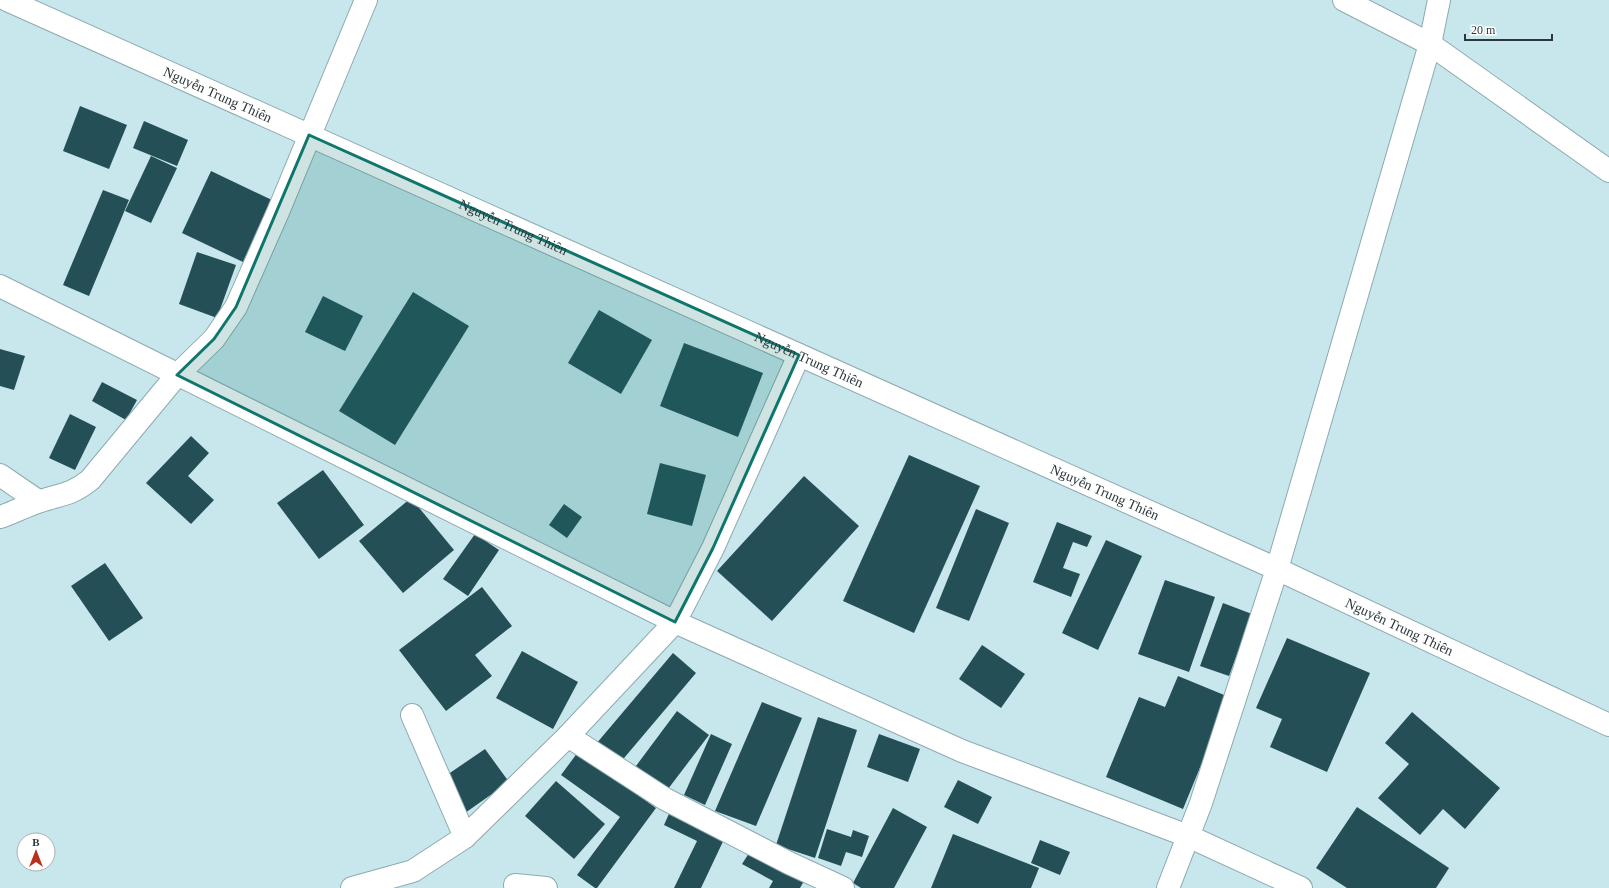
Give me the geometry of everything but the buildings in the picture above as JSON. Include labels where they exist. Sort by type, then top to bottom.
[{"type":"street","name":"Nguyễn Trung Thiên","points":[[7,0],[1277,569],[1609,725]]},
{"type":"street","points":[[0,517],[38,501],[70,493],[79,489],[90,480],[177,375],[214,338],[236,307],[278,212],[308,135],[366,0]]},
{"type":"street","points":[[1344,0],[1430,44],[1609,172]]},
{"type":"street","points":[[1168,888],[1201,803],[1277,569],[1430,44],[1439,0]]},
{"type":"street","points":[[0,286],[675,622],[962,751],[1188,836],[1301,888]]},
{"type":"street","points":[[352,888],[413,871],[465,837],[568,736],[675,622],[713,548],[799,355]]},
{"type":"street","points":[[0,475],[38,501]]},
{"type":"street","points":[[412,715],[465,837]]},
{"type":"street","points":[[568,736],[665,799],[789,863],[843,888]]},
{"type":"street","points":[[515,885],[546,888]]},
{"type":"highlighted area","points":[[309,135],[799,355],[713,548],[675,622],[177,375],[214,339],[236,307]]}]
